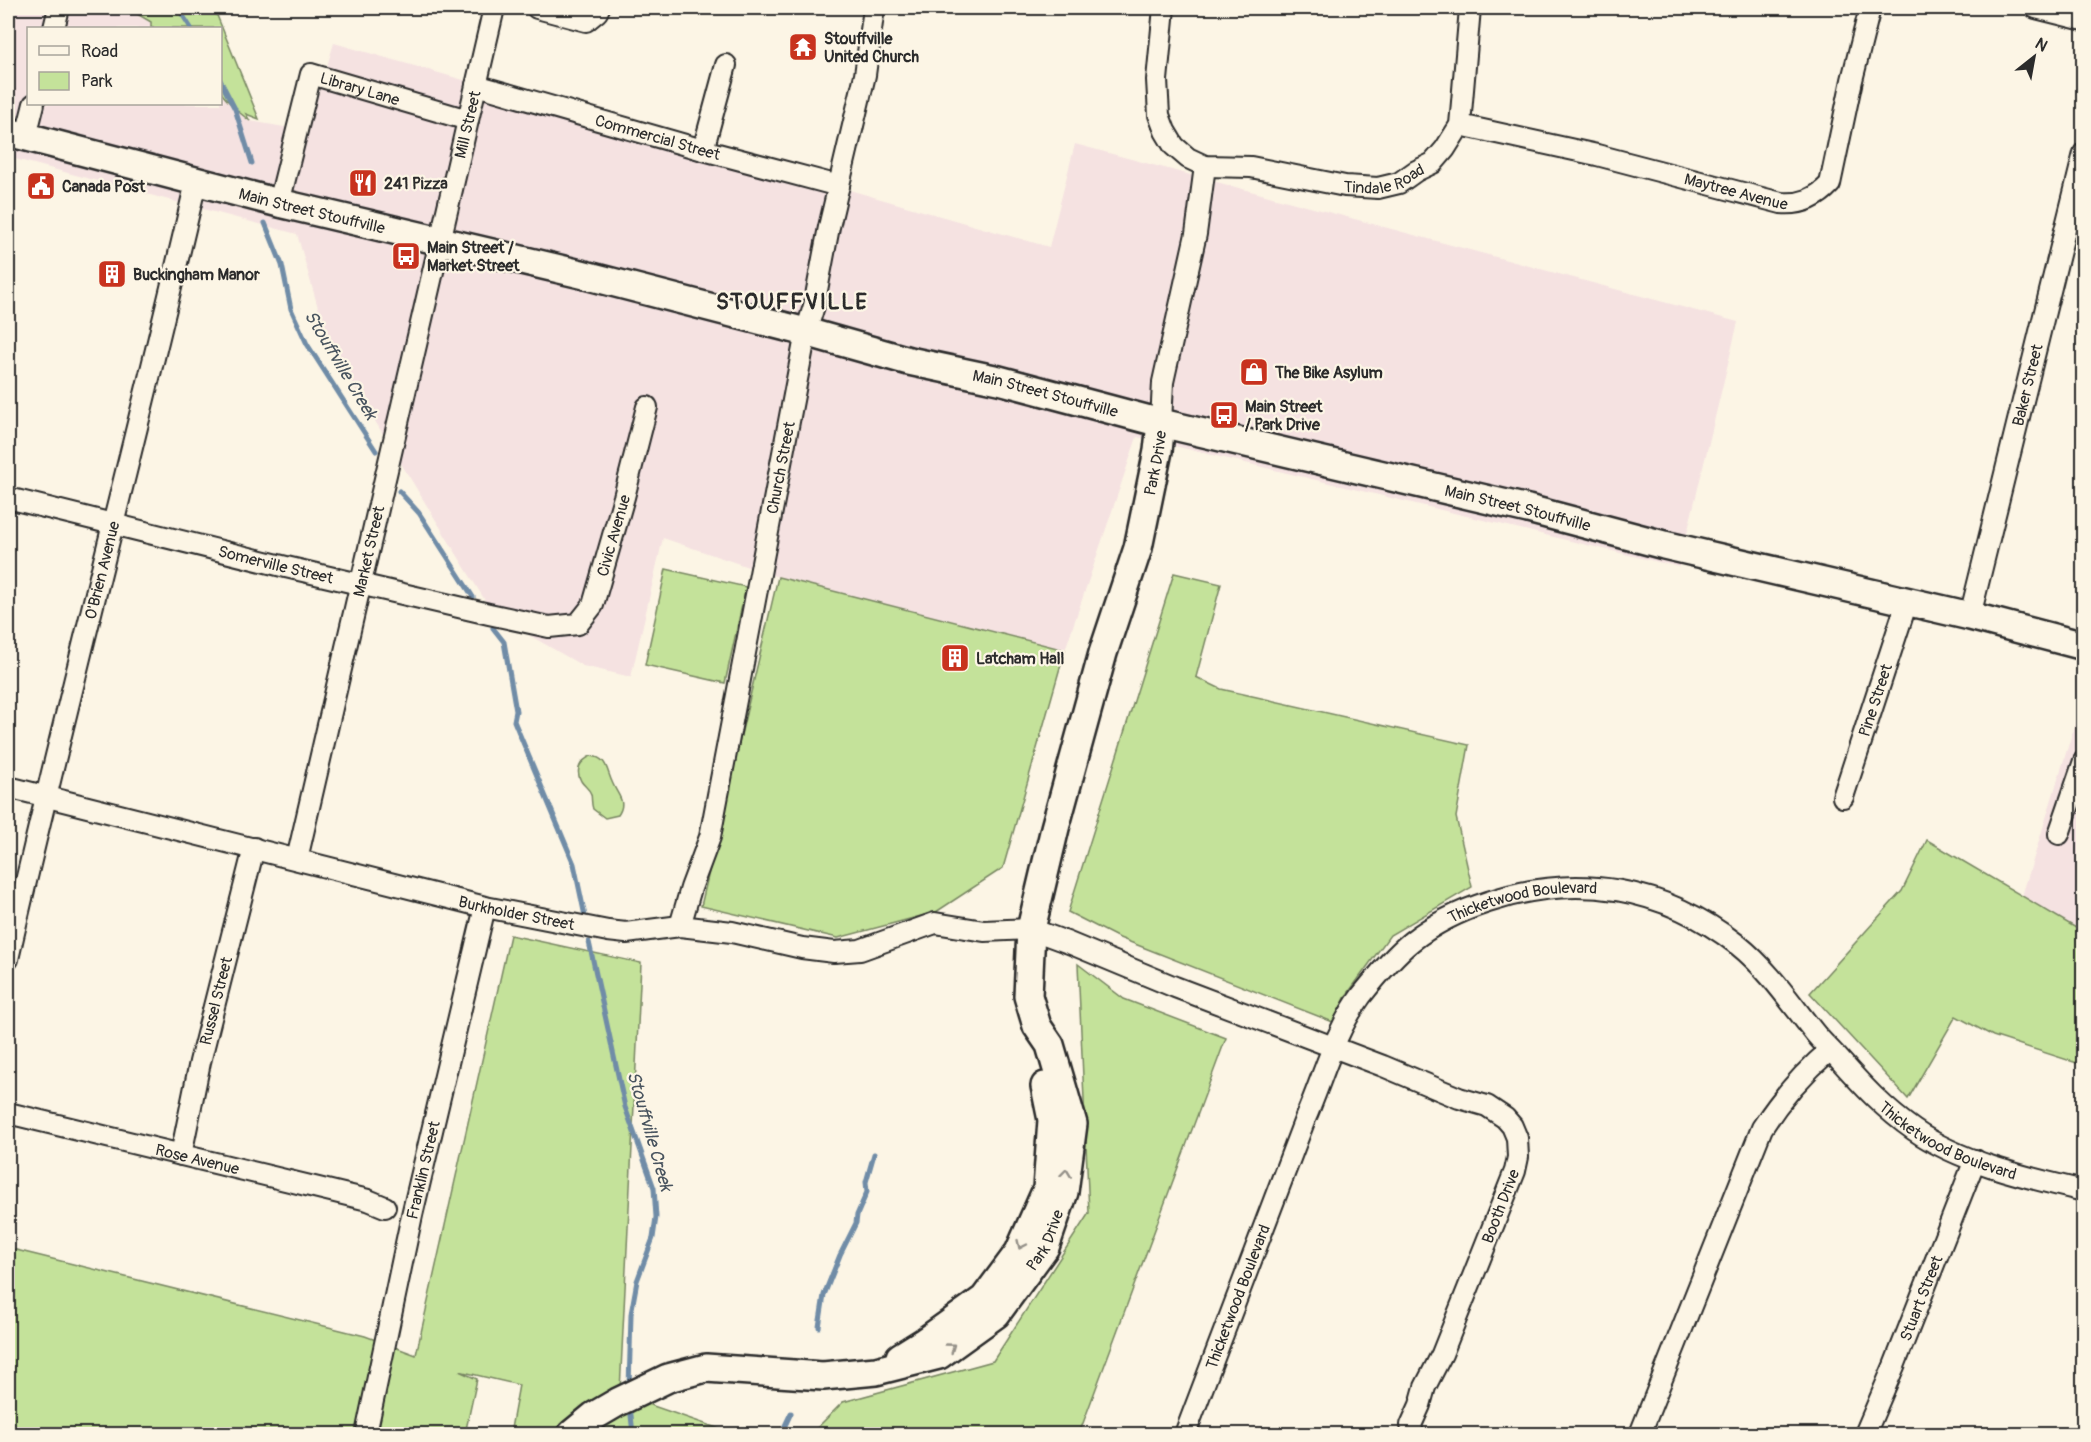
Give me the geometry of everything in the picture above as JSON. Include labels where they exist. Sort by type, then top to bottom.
[{"type":"main road","name":"Main Street Stouffville","points":[[17,134],[279,203],[581,274],[909,361],[999,380],[1161,423],[1528,509],[1664,545],[1970,616],[2084,646]]},
{"type":"main road","name":"Park Drive","points":[[572,1434],[594,1416],[618,1402],[668,1378],[706,1368],[823,1376],[876,1371],[939,1355],[996,1314],[1045,1247],[1064,1192],[1072,1124],[1050,1046],[1037,1026],[1028,996],[1031,929],[1055,828],[1103,653],[1138,548],[1158,451],[1161,423]]},
{"type":"street","points":[[54,27],[59,8]]},
{"type":"street","name":"Mill Street","points":[[439,241],[494,8]]},
{"type":"street","points":[[537,8],[586,21],[599,8]]},
{"type":"street","name":"Church Street","points":[[680,926],[711,837],[806,332],[814,306],[829,226],[865,75],[874,8]]},
{"type":"street","points":[[1164,8],[1157,80],[1159,115],[1174,146],[1188,158],[1205,166]]},
{"type":"street","name":"Tindale Road","points":[[1205,166],[1251,167],[1345,186],[1378,188],[1399,183],[1416,171],[1433,164],[1445,150],[1460,125],[1470,8]]},
{"type":"street","name":"Maytree Avenue","points":[[1460,125],[1597,155],[1781,203],[1792,204],[1807,201],[1820,194],[1830,184],[1870,8]]},
{"type":"street","points":[[2036,8],[2084,20]]},
{"type":"street","points":[[703,150],[726,65]]},
{"type":"street","name":"Library Lane","points":[[279,203],[311,74],[468,120]]},
{"type":"street","name":"Commercial Street","points":[[476,85],[839,186]]},
{"type":"street","points":[[17,134],[33,105]]},
{"type":"street","name":"Baker Street","points":[[1970,616],[2084,153]]},
{"type":"street","name":"Park Drive","points":[[1161,423],[1163,382],[1196,234],[1205,166]]},
{"type":"street","name":"O'Brien Avenue","points":[[8,959],[45,796],[114,524],[196,182]]},
{"type":"street","name":"Market Street","points":[[297,859],[439,241]]},
{"type":"street","name":"Civic Avenue","points":[[544,626],[578,624],[593,605],[647,407]]},
{"type":"street","name":"Somerville Street","points":[[8,498],[544,626]]},
{"type":"street","name":"Pine Street","points":[[1843,797],[1907,602]]},
{"type":"street","points":[[2059,834],[2084,761]]},
{"type":"street","name":"Burkholder Street","points":[[8,787],[485,907],[617,932],[680,926],[732,932],[802,948],[834,952],[860,950],[936,923],[984,931],[1031,929]]},
{"type":"street","name":"Russel Street","points":[[182,1155],[200,1062],[254,848]]},
{"type":"street","name":"Thicketwood Boulevard","points":[[1185,1434],[1333,1046],[1360,998],[1412,941],[1458,911],[1520,892],[1574,885],[1635,892],[1682,910],[1717,929],[1738,945],[1765,971],[1815,1034],[1886,1109],[1917,1133],[2002,1171],[2084,1191]]},
{"type":"street","name":"Franklin Street","points":[[366,1434],[415,1203],[485,907]]},
{"type":"street","points":[[1031,929],[1174,987],[1333,1046]]},
{"type":"street","name":"Booth Drive","points":[[1333,1046],[1459,1098],[1487,1106],[1505,1118],[1512,1126],[1517,1138],[1518,1157],[1515,1171],[1442,1354],[1425,1387],[1420,1406],[1411,1425],[1413,1434]]},
{"type":"street","points":[[1640,1434],[1762,1128],[1780,1099],[1809,1068],[1830,1050]]},
{"type":"street","name":"Rose Avenue","points":[[8,1113],[368,1200],[385,1207]]},
{"type":"street","name":"Stuart Street","points":[[1865,1434],[1975,1160]]},
{"type":"shaded area","points":[[8,8],[127,8],[151,23],[151,27],[27,27],[27,105],[222,105],[222,94],[250,121],[307,131],[334,43],[1049,247],[1075,144],[1738,322],[1679,567],[1137,437],[1065,650],[778,577],[663,538],[631,677],[583,666],[494,615],[329,346],[297,234],[8,157]]},
{"type":"shaded area","points":[[2083,698],[2083,932],[2022,896]]},
{"type":"green space","points":[[127,8],[214,8],[222,27],[151,27],[151,22]]},
{"type":"green space","points":[[222,28],[259,119],[246,114],[250,121],[222,94]]},
{"type":"green space","points":[[666,569],[746,587],[725,683],[645,665]]},
{"type":"green space","points":[[1174,573],[1221,584],[1196,677],[1221,689],[1469,745],[1456,817],[1472,887],[1390,935],[1346,996],[1333,1022],[1117,937],[1068,912]]},
{"type":"green space","points":[[778,577],[1065,650],[1003,868],[936,912],[838,938],[701,906]]},
{"type":"green space","points":[[591,756],[601,759],[606,766],[622,803],[618,815],[605,818],[593,809],[591,794],[578,773],[581,763]]},
{"type":"green space","points":[[1927,840],[2083,932],[2083,1065],[1993,1036],[1956,1016],[1908,1099],[1810,993],[1902,891]]},
{"type":"green space","points":[[510,935],[641,963],[619,1411],[639,1401],[734,1434],[510,1434],[519,1385],[459,1371],[477,1379],[465,1434],[8,1434],[8,1248],[365,1336],[416,1355]]},
{"type":"green space","points":[[1078,964],[1124,999],[1226,1038],[1079,1434],[811,1434],[843,1402],[993,1361],[1089,1213]]},
{"type":"waterway","name":"Stouffville Creek","points":[[178,8],[190,27]]},
{"type":"waterway","name":"Stouffville Creek","points":[[222,84],[235,109],[252,163]]},
{"type":"waterway","name":"Stouffville Creek","points":[[265,223],[282,265],[291,309],[307,344],[376,451]]},
{"type":"waterway","name":"Stouffville Creek","points":[[399,491],[419,513],[473,597]]},
{"type":"waterway","name":"Stouffville Creek","points":[[493,628],[504,642],[516,711],[514,721],[574,864],[585,916]]},
{"type":"waterway","name":"Stouffville Creek","points":[[589,942],[625,1107],[654,1188],[656,1217],[653,1238],[637,1281],[631,1314],[629,1388]]},
{"type":"waterway","points":[[819,1327],[824,1295],[867,1192],[866,1182],[874,1154]]},
{"type":"waterway","name":"Stouffville Creek","points":[[630,1406],[633,1434]]},
{"type":"waterway","points":[[781,1434],[791,1413]]},
{"type":"place","name":"Stouffville United Church","points":[[803,47]]},
{"type":"place","name":"241 Pizza","points":[[363,183]]},
{"type":"place","name":"Canada Post","points":[[41,186]]},
{"type":"place","name":"Main Street / Market Street","points":[[406,256]]},
{"type":"place","name":"Buckingham Manor","points":[[112,274]]},
{"type":"place","name":"The Bike Asylum","points":[[1254,372]]},
{"type":"place","name":"Main Street / Park Drive","points":[[1224,415]]},
{"type":"place","name":"Latcham Hall","points":[[955,658]]},
{"type":"district","name":"STOUFFVILLE","points":[[792,301]]}]
